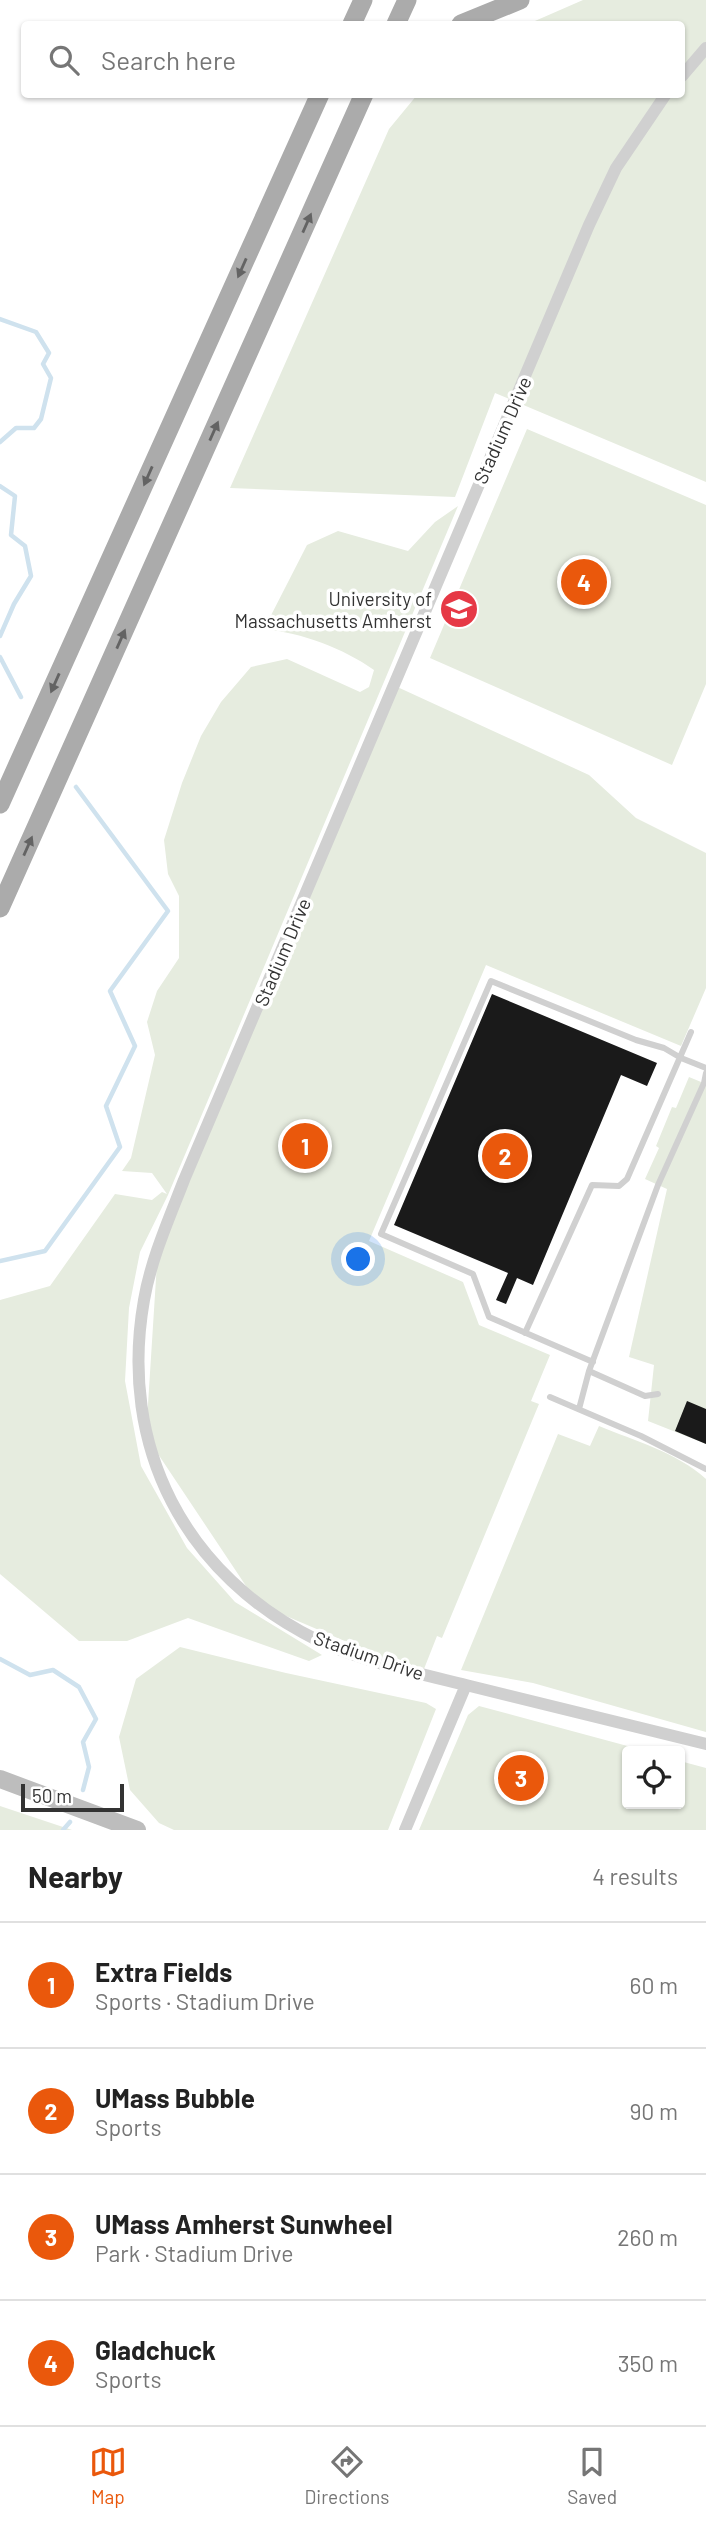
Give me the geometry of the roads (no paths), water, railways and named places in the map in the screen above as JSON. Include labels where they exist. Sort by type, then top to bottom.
[{"type":"main road","points":[[353,21],[363,0]]},
{"type":"main road","points":[[397,21],[407,0]]},
{"type":"main road","points":[[468,21],[520,0]]},
{"type":"main road","points":[[0,804],[318,98]]},
{"type":"main road","points":[[0,908],[362,98]]},
{"type":"main road","points":[[349,126],[371,98]]},
{"type":"main road","points":[[0,1779],[137,1830]]},
{"type":"street","points":[[685,72],[706,48]]},
{"type":"street","name":"Stadium Drive","points":[[663,98],[616,168],[585,234],[184,1180],[153,1262],[144,1302],[139,1371],[146,1436],[170,1499],[215,1562],[258,1604],[318,1640],[353,1654],[466,1685],[706,1744]]},
{"type":"street","points":[[405,1830],[466,1685]]},
{"type":"lane","points":[[579,1409],[589,1371],[593,1362],[658,1185],[704,1083],[706,1070],[664,1048],[636,1040],[491,981],[381,1234],[474,1274],[489,1317],[593,1362]]},
{"type":"lane","points":[[525,1333],[592,1185],[619,1186],[627,1180],[691,1032]]},
{"type":"lane","points":[[589,1371],[645,1396],[658,1394]]},
{"type":"lane","points":[[550,1397],[641,1436],[706,1469]]},
{"type":"waterway","points":[[0,319],[36,332],[49,353],[43,364],[51,378],[41,419],[34,428],[16,428],[0,442]]},
{"type":"waterway","points":[[0,486],[15,496],[11,535],[25,546],[31,576],[14,604],[0,636]]},
{"type":"waterway","points":[[0,657],[21,697]]},
{"type":"waterway","points":[[0,1261],[45,1251],[120,1147],[106,1106],[135,1046],[110,991],[168,911],[76,787]]},
{"type":"waterway","points":[[0,1659],[30,1675],[53,1670],[79,1687],[96,1719],[83,1742],[89,1767],[83,1790]]},
{"type":"waterway","points":[[63,1830],[70,1822]]},
{"type":"place","name":"Gladchuck","points":[[584,582]]},
{"type":"place","name":"University of Massachusetts Amherst","points":[[459,609]]},
{"type":"place","name":"Extra Fields","points":[[305,1146]]},
{"type":"place","name":"UMass Bubble","points":[[505,1156]]},
{"type":"place","name":"UMass Amherst Sunwheel","points":[[521,1778]]}]
